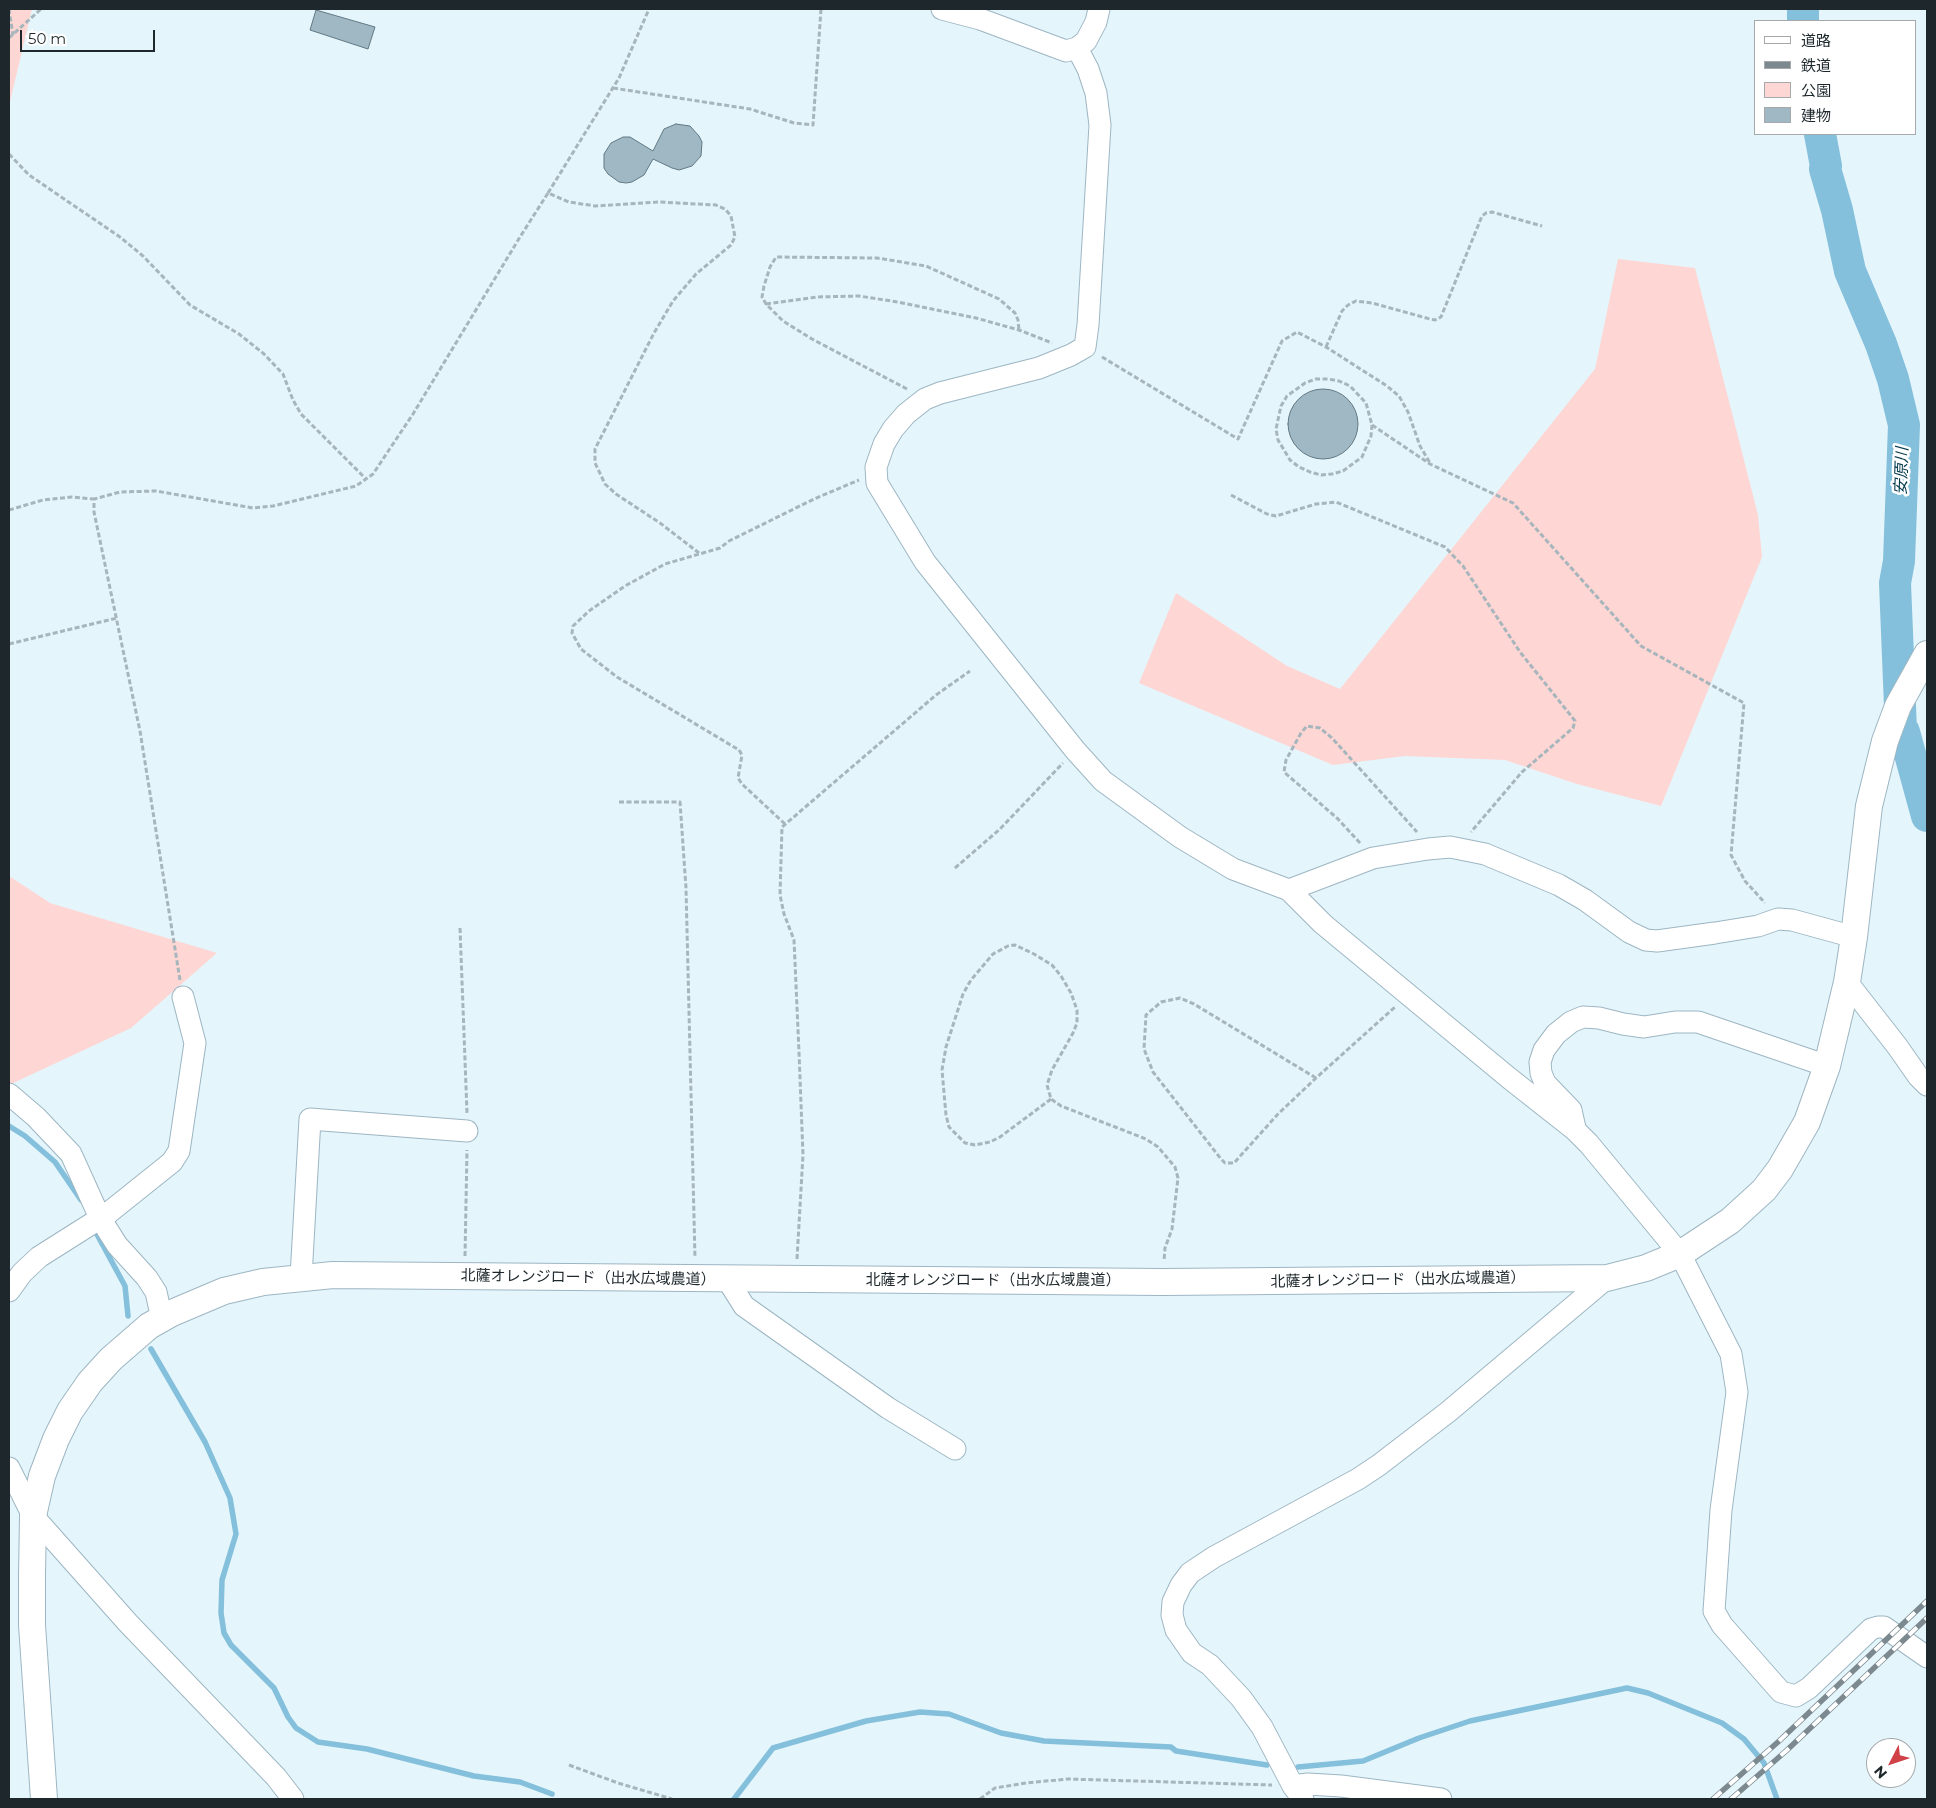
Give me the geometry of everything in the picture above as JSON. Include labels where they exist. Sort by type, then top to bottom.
[{"type":"street","points":[[942,9],[980,18],[1066,51],[1078,48],[1086,41],[1093,30],[1099,9]]},
{"type":"street","points":[[1078,48],[1088,68],[1096,92],[1100,125],[1088,325],[1078,351],[1039,368],[940,393],[925,399],[906,414],[893,429],[884,444],[876,467],[877,483],[925,562],[1075,750],[1103,781],[1180,837],[1233,869],[1289,890],[1323,924],[1509,1078],[1576,1130],[1680,1254],[1731,1354],[1737,1392],[1721,1510],[1714,1611],[1722,1625],[1781,1692],[1796,1696],[1808,1688],[1871,1629],[1878,1627],[1884,1627],[1927,1657]]},
{"type":"street","name":"北薩オレンジロード（出水広域農道）","points":[[44,1799],[32,1626],[33,1516],[42,1476],[56,1439],[70,1411],[90,1382],[111,1359],[149,1326],[200,1300],[224,1291],[263,1282],[333,1275],[1163,1282],[1607,1278],[1646,1268],[1680,1254],[1730,1220],[1764,1190],[1780,1169],[1807,1122],[1827,1066],[1847,982],[1869,806],[1885,741],[1898,706],[1924,659]]},
{"type":"street","points":[[1289,890],[1374,858],[1441,848],[1485,854],[1559,885],[1585,900],[1629,932],[1646,940],[1657,941],[1715,933],[1758,926],[1778,919],[1792,920],[1854,937]]},
{"type":"street","points":[[1847,982],[1918,1076],[1927,1085]]},
{"type":"street","points":[[9,1291],[22,1272],[39,1257],[94,1222],[172,1162],[179,1151],[195,1043],[183,997]]},
{"type":"street","points":[[1576,1130],[1572,1110],[1545,1083],[1540,1062],[1544,1050],[1556,1034],[1571,1022],[1583,1017],[1599,1018],[1644,1027],[1675,1022],[1698,1022],[1827,1066]]},
{"type":"street","points":[[9,1094],[36,1117],[71,1154],[94,1222],[147,1278],[156,1292],[162,1319]]},
{"type":"street","points":[[301,1277],[310,1119],[467,1130]]},
{"type":"street","points":[[1441,1799],[1341,1786],[1308,1784],[1294,1795],[1262,1727],[1240,1698],[1210,1665],[1192,1653],[1176,1630],[1172,1615],[1173,1602],[1181,1584],[1190,1573],[1214,1557],[1358,1479],[1379,1465],[1448,1412],[1607,1278]]},
{"type":"street","points":[[727,1279],[744,1306],[888,1408],[955,1449]]},
{"type":"street","points":[[9,1452],[10,1471],[33,1516],[128,1623],[276,1777],[293,1799]]},
{"type":"path","points":[[9,9],[14,36]]},
{"type":"path","points":[[9,38],[14,36],[41,9]]},
{"type":"path","points":[[9,510],[43,500],[71,497],[94,499],[120,492],[156,490],[253,508],[273,506],[356,486],[373,474],[413,414],[613,88],[649,9]]},
{"type":"path","points":[[613,88],[742,107],[794,123],[813,125],[821,9]]},
{"type":"path","points":[[9,154],[29,175],[120,237],[142,256],[190,305],[239,334],[264,354],[283,374],[293,400],[301,414],[366,479]]},
{"type":"path","points":[[548,193],[569,202],[595,206],[658,202],[716,204],[725,209],[731,216],[735,237],[731,245],[696,274],[674,301],[654,333],[595,449],[595,463],[605,484],[616,494],[660,523],[699,553]]},
{"type":"path","points":[[1326,347],[1342,312],[1348,305],[1356,301],[1372,303],[1435,320],[1441,317],[1482,216],[1486,213],[1492,212],[1542,226]]},
{"type":"path","points":[[925,399],[812,338],[784,321],[766,304],[762,297],[764,286],[770,266],[776,256],[877,258],[926,266],[999,299],[1016,313],[1019,330]]},
{"type":"path","points":[[766,304],[817,297],[859,296],[947,312],[1019,330],[1056,345],[1078,351],[1238,439],[1282,341],[1297,332],[1326,347],[1387,386],[1399,396],[1408,412],[1420,446],[1430,464]]},
{"type":"path","points":[[1372,425],[1370,442],[1362,457],[1343,471],[1332,474],[1315,474],[1299,467],[1290,460],[1278,440],[1276,429],[1281,406],[1287,396],[1305,382],[1316,379],[1333,380],[1350,386],[1366,402],[1372,425],[1430,464],[1513,503],[1641,646],[1744,703],[1731,855],[1745,881],[1778,919]]},
{"type":"path","points":[[785,824],[738,778],[742,755],[739,750],[617,677],[581,649],[572,633],[573,626],[589,611],[625,586],[665,564],[720,548],[814,499],[877,473]]},
{"type":"path","points":[[1231,495],[1267,514],[1276,516],[1326,502],[1336,502],[1445,547],[1462,566],[1520,652],[1575,720],[1573,728],[1522,772],[1470,833],[1441,848],[1332,738],[1320,728],[1308,726],[1301,733],[1286,760],[1284,772],[1338,819],[1374,858]]},
{"type":"path","points":[[94,499],[94,512],[140,731],[174,953],[183,997]]},
{"type":"path","points":[[9,644],[116,618]]},
{"type":"path","points":[[795,1280],[803,1155],[794,940],[784,914],[780,896],[782,827],[936,696],[970,671]]},
{"type":"path","points":[[954,868],[1000,829],[1075,750]]},
{"type":"path","points":[[619,802],[680,802],[686,888],[696,1279]]},
{"type":"path","points":[[460,928],[467,1086],[465,1276]]},
{"type":"path","points":[[1051,1099],[1000,1137],[990,1142],[975,1145],[965,1143],[949,1127],[946,1116],[942,1070],[946,1047],[964,994],[971,980],[993,954],[1008,946],[1015,946],[1028,951],[1052,965],[1071,993],[1077,1010],[1077,1023],[1052,1070],[1047,1085],[1051,1099],[1061,1106],[1146,1139],[1158,1147],[1175,1167],[1178,1178],[1172,1230],[1165,1248],[1163,1282]]},
{"type":"path","points":[[1316,1078],[1194,1004],[1180,998],[1161,1002],[1146,1015],[1144,1049],[1153,1072],[1225,1163],[1236,1162],[1278,1114],[1408,995]]},
{"type":"path","points":[[569,1765],[618,1783],[672,1799]]},
{"type":"path","points":[[980,1799],[995,1788],[1026,1782],[1068,1779],[1201,1782],[1294,1795]]},
{"type":"green space","points":[[9,9],[32,9],[9,106]]},
{"type":"green space","points":[[1618,259],[1695,268],[1758,515],[1762,557],[1661,806],[1577,784],[1505,760],[1405,756],[1333,765],[1139,683],[1176,593],[1287,666],[1340,689],[1595,369]]},
{"type":"green space","points":[[9,876],[50,903],[217,953],[131,1028],[9,1085]]},
{"type":"building","points":[[316,10],[375,27],[368,49],[310,30]]},
{"type":"building","points":[[676,124],[690,126],[702,142],[701,156],[692,166],[679,170],[653,159],[644,175],[632,182],[626,183],[619,182],[608,174],[604,168],[604,154],[611,143],[623,137],[630,137],[653,151],[664,129]]},
{"type":"building","points":[[1316,389],[1330,389],[1343,395],[1352,404],[1358,417],[1356,437],[1348,449],[1330,459],[1316,459],[1303,453],[1294,444],[1288,431],[1288,417],[1294,404],[1303,395]]},
{"type":"waterway","name":"安原川","points":[[1803,9],[1803,20]]},
{"type":"waterway","name":"安原川","points":[[1820,135],[1825,169],[1837,210],[1850,271],[1881,344],[1893,379],[1904,425],[1899,561],[1895,583],[1901,731],[1904,732],[1927,816]]},
{"type":"waterway","points":[[9,1126],[25,1136],[55,1162],[81,1200]]},
{"type":"waterway","points":[[93,1227],[125,1286],[128,1316]]},
{"type":"waterway","points":[[151,1349],[205,1442],[230,1498],[236,1534],[222,1580],[221,1613],[224,1633],[231,1645],[274,1688],[288,1717],[296,1728],[318,1742],[367,1749],[474,1776],[520,1782],[552,1794]]},
{"type":"waterway","points":[[1298,1767],[1363,1761],[1419,1738],[1470,1721],[1627,1688],[1648,1693],[1722,1723],[1744,1739],[1764,1763],[1777,1799]]},
{"type":"waterway","points":[[734,1799],[773,1748],[866,1721],[920,1712],[949,1714],[1001,1733],[1044,1741],[1171,1747],[1176,1751],[1267,1765]]},
{"type":"railway","points":[[1713,1799],[1778,1742],[1927,1601]]},
{"type":"railway","points":[[1731,1799],[1786,1751],[1927,1618]]}]
